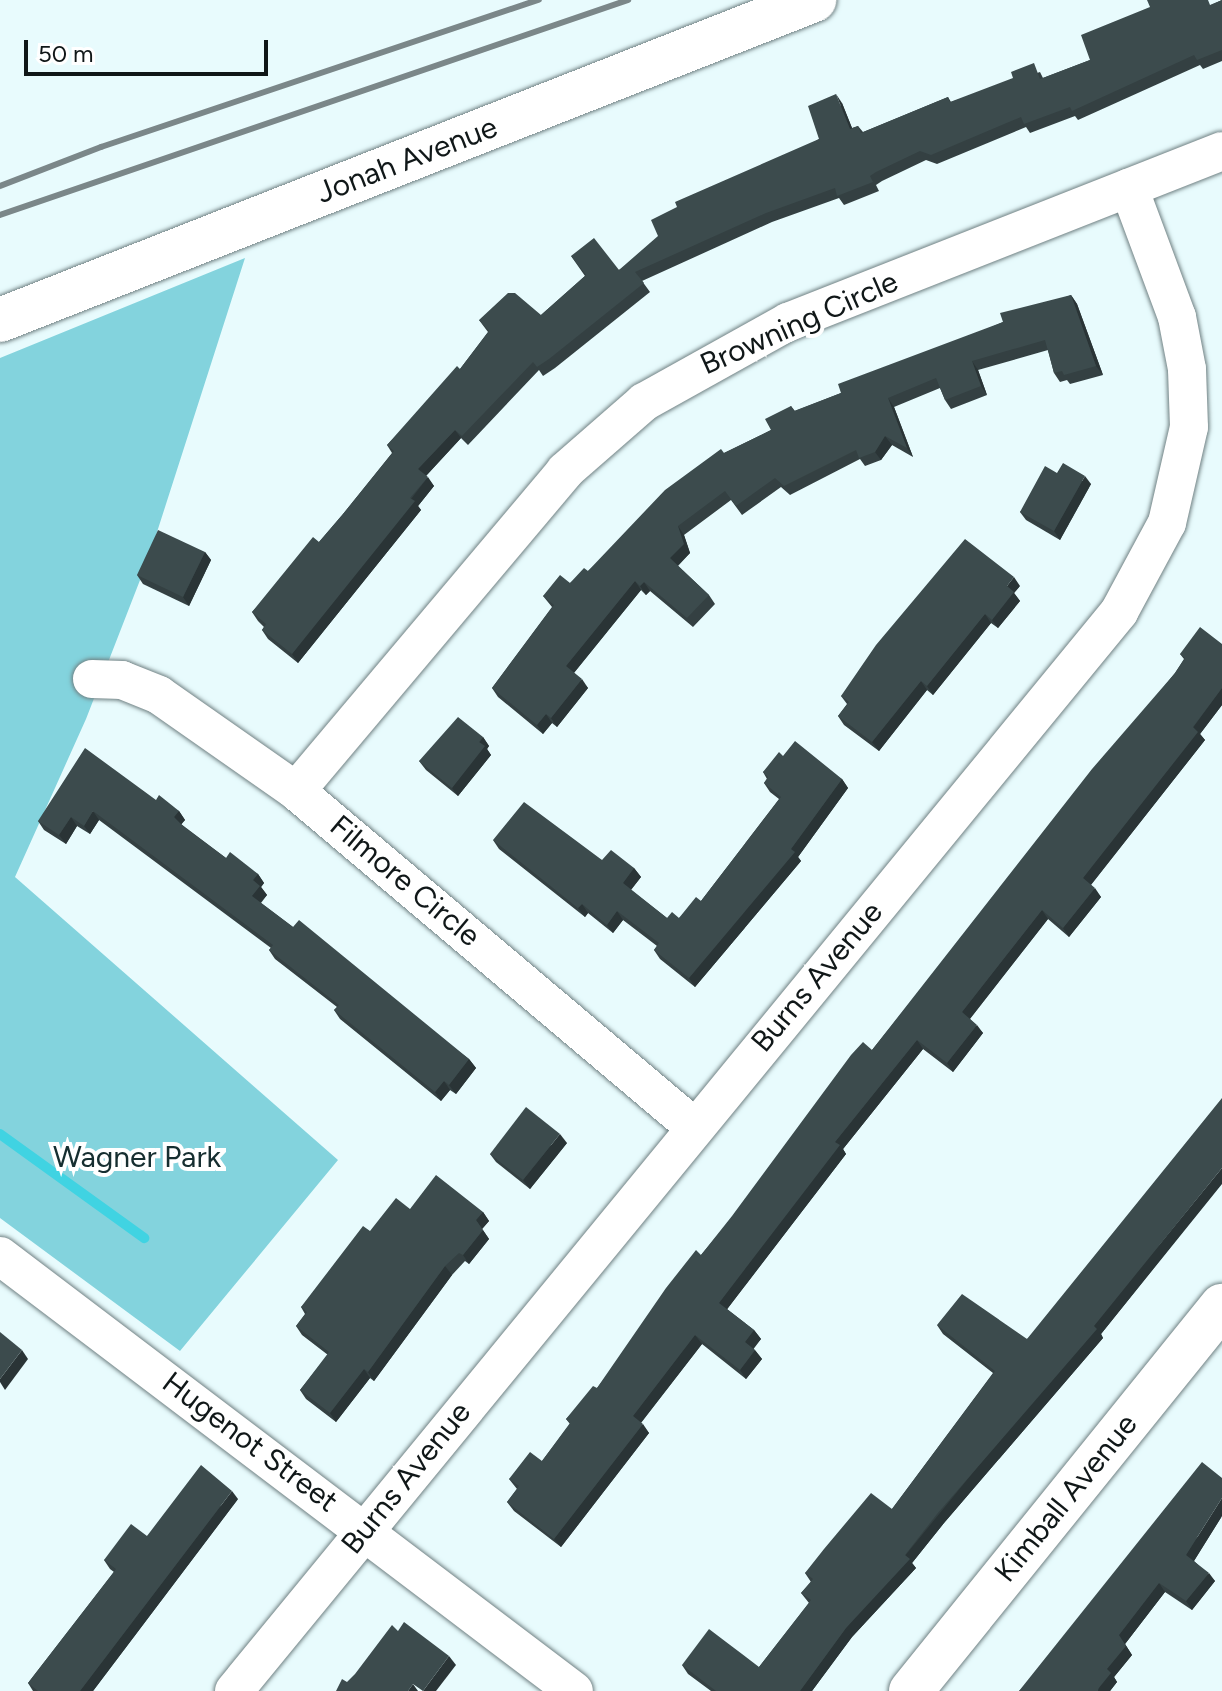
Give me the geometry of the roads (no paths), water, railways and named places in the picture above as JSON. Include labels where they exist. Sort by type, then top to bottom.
[{"type":"street","name":"Jonah Avenue","points":[[0,320],[814,0]]},
{"type":"street","name":"Browning Circle","points":[[296,791],[556,481],[644,402],[788,322],[1222,151]]},
{"type":"street","name":"Burns Avenue","points":[[234,1691],[1119,612],[1167,523],[1189,427],[1187,369],[1177,317],[1129,188]]},
{"type":"street","name":"Filmore Circle","points":[[92,679],[122,680],[159,695],[296,791],[694,1127]]},
{"type":"street","name":"Hugenot Street","points":[[0,1256],[365,1528],[574,1691]]},
{"type":"street","name":"Kimball Avenue","points":[[911,1691],[1222,1306]]},
{"type":"waterway","points":[[0,1134],[144,1238]]},
{"type":"railway","points":[[0,186],[101,147],[539,0]]},
{"type":"railway","points":[[0,215],[628,0]]},
{"type":"park label","name":"Wagner Park","points":[[137,1157]]}]
